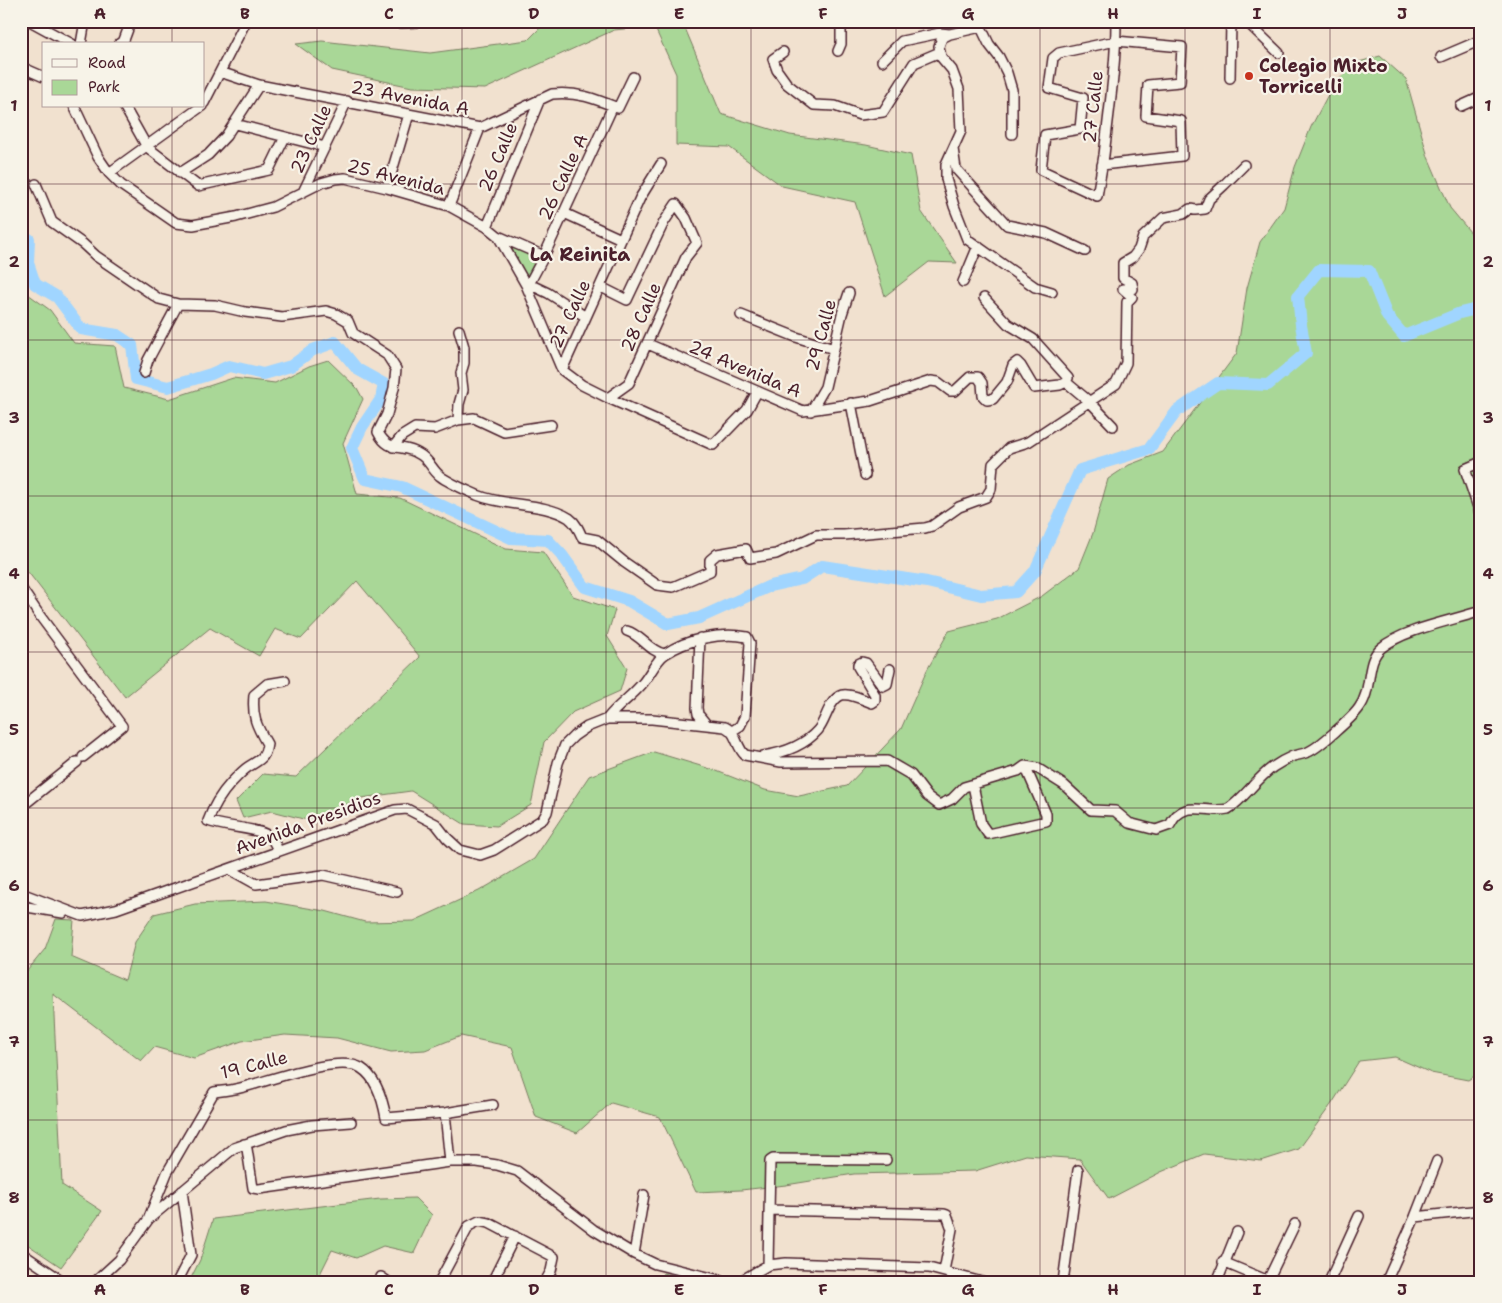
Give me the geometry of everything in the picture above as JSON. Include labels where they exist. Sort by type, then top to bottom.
[{"type":"street","points":[[30,21],[47,26],[69,42]]},
{"type":"street","points":[[81,42],[85,21]]},
{"type":"street","points":[[122,42],[131,21]]},
{"type":"street","points":[[205,101],[246,21]]},
{"type":"street","points":[[390,21],[433,21]]},
{"type":"street","points":[[838,51],[841,44],[841,21]]},
{"type":"street","name":"27 Calle","points":[[1116,21],[1116,42],[1097,196],[1041,170],[1045,135],[1080,129],[1083,98],[1049,88],[1053,58],[1059,54],[1116,42]]},
{"type":"street","points":[[1230,78],[1231,21]]},
{"type":"street","points":[[1246,21],[1279,53]]},
{"type":"street","points":[[1012,134],[1012,90],[1000,58],[989,44],[980,24],[950,34],[941,41],[940,52],[941,58],[952,70],[959,89],[961,131],[946,164],[946,179],[967,239],[1036,287],[1052,292]]},
{"type":"street","points":[[882,61],[902,41],[940,33],[950,34]]},
{"type":"street","points":[[1440,57],[1481,40]]},
{"type":"street","points":[[1102,165],[1182,156],[1181,121],[1146,116],[1148,85],[1180,82],[1182,47],[1116,42]]},
{"type":"street","points":[[783,52],[773,59],[777,70],[787,84],[814,105],[835,106],[860,116],[883,112],[914,63],[940,52]]},
{"type":"street","points":[[21,67],[42,76]]},
{"type":"street","name":"23 Avenida A","points":[[220,72],[260,85],[480,128],[540,99],[564,92],[586,96],[616,107]]},
{"type":"street","name":"26 Calle A","points":[[527,284],[544,256],[616,107],[633,77]]},
{"type":"street","points":[[180,173],[208,155],[235,124],[260,85]]},
{"type":"street","points":[[1461,106],[1481,97]]},
{"type":"street","name":"26 Calle","points":[[487,227],[540,99]]},
{"type":"street","name":"23 Calle","points":[[304,190],[346,101]]},
{"type":"street","name":"25 Avenida","points":[[75,108],[98,158],[109,173],[121,185],[176,223],[187,226],[236,217],[273,207],[304,190],[335,179],[345,178],[449,206],[487,227],[498,236],[544,256]]},
{"type":"street","points":[[125,108],[147,147],[198,186],[269,170],[285,137]]},
{"type":"street","points":[[109,173],[199,108]]},
{"type":"street","points":[[386,188],[409,114]]},
{"type":"street","points":[[235,124],[325,147]]},
{"type":"street","points":[[449,206],[480,128]]},
{"type":"street","points":[[953,149],[956,169],[1008,225],[1046,233],[1085,251]]},
{"type":"street","name":"27 Calle","points":[[562,370],[640,198],[661,164]]},
{"type":"street","points":[[36,184],[52,222],[83,244],[96,256],[159,299],[178,304],[215,305],[245,312],[282,317],[326,311],[348,320],[353,333],[387,355],[396,369],[394,388],[387,414],[378,432],[383,442],[393,447],[411,450],[420,454],[430,462],[438,476],[478,495],[502,502],[553,511],[571,519],[582,537],[597,540],[657,585],[673,587],[710,571],[710,560],[717,554],[746,549],[750,558],[776,554],[816,535],[844,535],[925,528],[932,526],[959,507],[986,497],[991,489],[993,464],[1008,448],[1028,442],[1116,384],[1126,363],[1127,302],[1132,297],[1123,289],[1133,289],[1132,283],[1123,278],[1123,264],[1133,257],[1139,249],[1143,236],[1163,218],[1183,214],[1190,209],[1205,209],[1209,199],[1244,165]]},
{"type":"street","name":"28 Calle","points":[[601,287],[627,300],[664,222],[676,204],[686,218],[697,243],[686,258],[629,383],[608,398]]},
{"type":"street","points":[[564,213],[621,239]]},
{"type":"street","name":"25 Avenida","points":[[498,236],[527,284],[562,370]]},
{"type":"street","points":[[963,282],[978,246]]},
{"type":"street","points":[[527,284],[548,293],[586,317]]},
{"type":"street","name":"29 Calle","points":[[811,411],[824,387],[849,293]]},
{"type":"street","points":[[984,298],[1008,324],[1033,339],[1068,378],[1066,382],[1090,402],[1113,426]]},
{"type":"street","points":[[144,373],[148,360],[178,304]]},
{"type":"street","points":[[741,315],[796,338],[834,349]]},
{"type":"street","points":[[458,420],[462,390],[461,373],[464,363],[464,347],[460,330]]},
{"type":"street","name":"24 Avenida A","points":[[648,344],[803,411],[870,401],[931,381],[938,382],[950,391],[955,391],[970,377],[978,377],[982,383],[983,396],[987,400],[993,399],[1007,382],[1013,365],[1017,362],[1034,388],[1060,385],[1066,382]]},
{"type":"street","points":[[562,370],[582,385],[608,398],[713,445],[747,410],[757,392]]},
{"type":"street","points":[[851,403],[865,476]]},
{"type":"street","points":[[393,447],[402,436],[415,428],[435,429],[458,420],[474,418],[504,432],[551,425]]},
{"type":"street","points":[[1481,462],[1465,469],[1465,472],[1481,516]]},
{"type":"street","points":[[21,588],[122,726],[21,807]]},
{"type":"street","points":[[607,719],[615,709],[642,685],[664,654],[700,638],[737,635],[750,640],[745,716],[740,726],[732,731],[742,752],[748,756],[781,762],[887,761],[911,775],[927,796],[939,805],[952,799],[964,787],[1018,771],[1025,766],[1037,768],[1064,784],[1091,810],[1115,811],[1129,823],[1156,830],[1170,825],[1173,818],[1185,809],[1226,810],[1272,768],[1290,757],[1310,752],[1354,715],[1366,696],[1372,662],[1380,648],[1409,634],[1481,611]]},
{"type":"street","points":[[627,631],[632,632],[657,652],[664,654]]},
{"type":"street","points":[[700,638],[696,708],[698,714],[707,725]]},
{"type":"street","points":[[758,758],[795,748],[817,732],[835,700],[840,696],[846,695],[872,703],[875,701],[875,695],[858,664],[866,663],[883,686],[888,684],[890,669]]},
{"type":"street","points":[[278,852],[275,842],[266,834],[208,821],[212,809],[229,784],[248,767],[258,762],[266,753],[267,744],[255,725],[254,695],[267,684],[285,681]]},
{"type":"street","name":"Avenida Presidios","points":[[82,916],[116,909],[395,810],[407,809],[436,824],[460,850],[480,854],[494,850],[543,819],[547,812],[558,763],[565,745],[587,727],[607,719],[652,719],[725,727],[732,731]]},
{"type":"street","points":[[973,785],[981,824],[988,834],[1046,821],[1046,814],[1025,766]]},
{"type":"street","points":[[229,869],[256,884],[323,875],[397,892]]},
{"type":"street","points":[[21,893],[82,916]]},
{"type":"street","points":[[21,906],[82,916]]},
{"type":"street","name":"19 Calle","points":[[95,1282],[119,1260],[148,1220],[167,1173],[214,1092],[240,1088],[293,1072],[347,1063],[361,1068],[371,1077],[380,1093],[386,1118],[445,1113],[493,1105]]},
{"type":"street","points":[[445,1113],[450,1162]]},
{"type":"street","points":[[148,1220],[234,1148],[286,1130],[312,1125],[351,1122]]},
{"type":"street","points":[[244,1144],[247,1149],[253,1188],[259,1189],[450,1162],[477,1162],[497,1165],[517,1171],[594,1230],[634,1254],[655,1264],[728,1282]]},
{"type":"street","points":[[768,1265],[769,1164],[773,1159],[886,1160]]},
{"type":"street","points":[[1386,1282],[1415,1217],[1437,1160]]},
{"type":"street","points":[[1063,1282],[1078,1170]]},
{"type":"street","points":[[177,1282],[190,1255],[182,1192]]},
{"type":"street","points":[[634,1254],[644,1195]]},
{"type":"street","points":[[1415,1217],[1480,1208]]},
{"type":"street","points":[[770,1210],[947,1215],[952,1229],[944,1271]]},
{"type":"street","points":[[1329,1282],[1360,1216]]},
{"type":"street","points":[[439,1282],[469,1226],[474,1223],[485,1222],[554,1257],[551,1271],[545,1282]]},
{"type":"street","points":[[1223,1262],[1270,1281],[1295,1224]]},
{"type":"street","points":[[1217,1282],[1223,1262],[1237,1232]]},
{"type":"street","points":[[492,1282],[515,1236]]},
{"type":"street","points":[[21,1253],[64,1282]]},
{"type":"street","points":[[739,1282],[768,1265],[786,1263],[929,1268],[982,1282]]},
{"type":"green space","points":[[547,21],[682,21],[721,114],[790,135],[866,145],[911,155],[921,211],[957,263],[929,262],[885,296],[855,202],[782,186],[729,147],[676,145],[676,74],[654,26],[614,30],[485,89],[412,87],[332,70],[296,44],[322,41],[430,53],[528,40]]},
{"type":"green space","points":[[1380,56],[1406,79],[1428,157],[1450,208],[1481,245],[1481,1072],[1468,1080],[1431,1073],[1395,1057],[1359,1061],[1333,1102],[1299,1149],[1261,1161],[1204,1154],[1161,1172],[1109,1199],[1080,1159],[1026,1155],[975,1171],[854,1174],[786,1185],[696,1192],[660,1117],[611,1103],[577,1133],[536,1117],[512,1047],[461,1036],[425,1050],[391,1052],[337,1038],[285,1035],[242,1041],[194,1058],[154,1047],[141,1061],[53,994],[62,1185],[102,1211],[61,1267],[21,1240],[21,968],[27,971],[45,949],[56,919],[74,920],[71,957],[125,980],[135,942],[154,914],[195,904],[266,901],[325,911],[365,922],[414,921],[479,891],[534,859],[589,776],[654,752],[714,770],[765,790],[799,796],[847,786],[901,729],[927,670],[949,631],[997,619],[1042,596],[1079,568],[1093,533],[1108,479],[1129,465],[1163,452],[1237,353],[1247,288],[1260,242],[1284,208],[1295,167],[1311,127],[1331,89],[1352,64]]},
{"type":"green space","points":[[509,243],[538,256],[527,279]]},
{"type":"green space","points":[[21,289],[50,310],[74,343],[115,346],[124,388],[169,399],[233,378],[275,383],[309,366],[328,360],[357,388],[363,399],[343,443],[357,494],[400,498],[506,549],[543,552],[573,596],[615,610],[607,636],[627,668],[620,691],[573,712],[544,742],[531,805],[497,826],[464,824],[411,791],[361,798],[311,821],[272,811],[243,818],[236,801],[263,774],[296,777],[420,657],[357,581],[301,639],[275,629],[259,656],[210,628],[125,697],[21,563]]},
{"type":"green space","points":[[415,1198],[432,1215],[414,1253],[383,1246],[356,1258],[332,1250],[316,1282],[189,1282],[200,1260],[213,1219],[380,1199]]},
{"type":"green space","points":[[663,1273],[692,1282],[659,1282]]},
{"type":"waterway","points":[[21,235],[29,239],[28,263],[35,284],[57,297],[81,329],[117,335],[132,345],[136,379],[168,387],[211,374],[229,366],[263,374],[291,366],[313,350],[335,342],[357,369],[384,384],[381,399],[362,427],[352,448],[365,479],[402,487],[511,538],[548,540],[562,555],[585,587],[629,601],[668,624],[699,618],[770,586],[802,579],[822,566],[927,582],[981,595],[1016,592],[1035,571],[1080,470],[1149,449],[1177,411],[1218,383],[1268,385],[1306,353],[1298,296],[1319,270],[1369,271],[1387,316],[1404,336],[1460,313],[1481,308]]},
{"type":"place","name":"Colegio Mixto Torricelli","points":[[1249,76]]},
{"type":"district","name":"La Reinita","points":[[580,254]]}]
